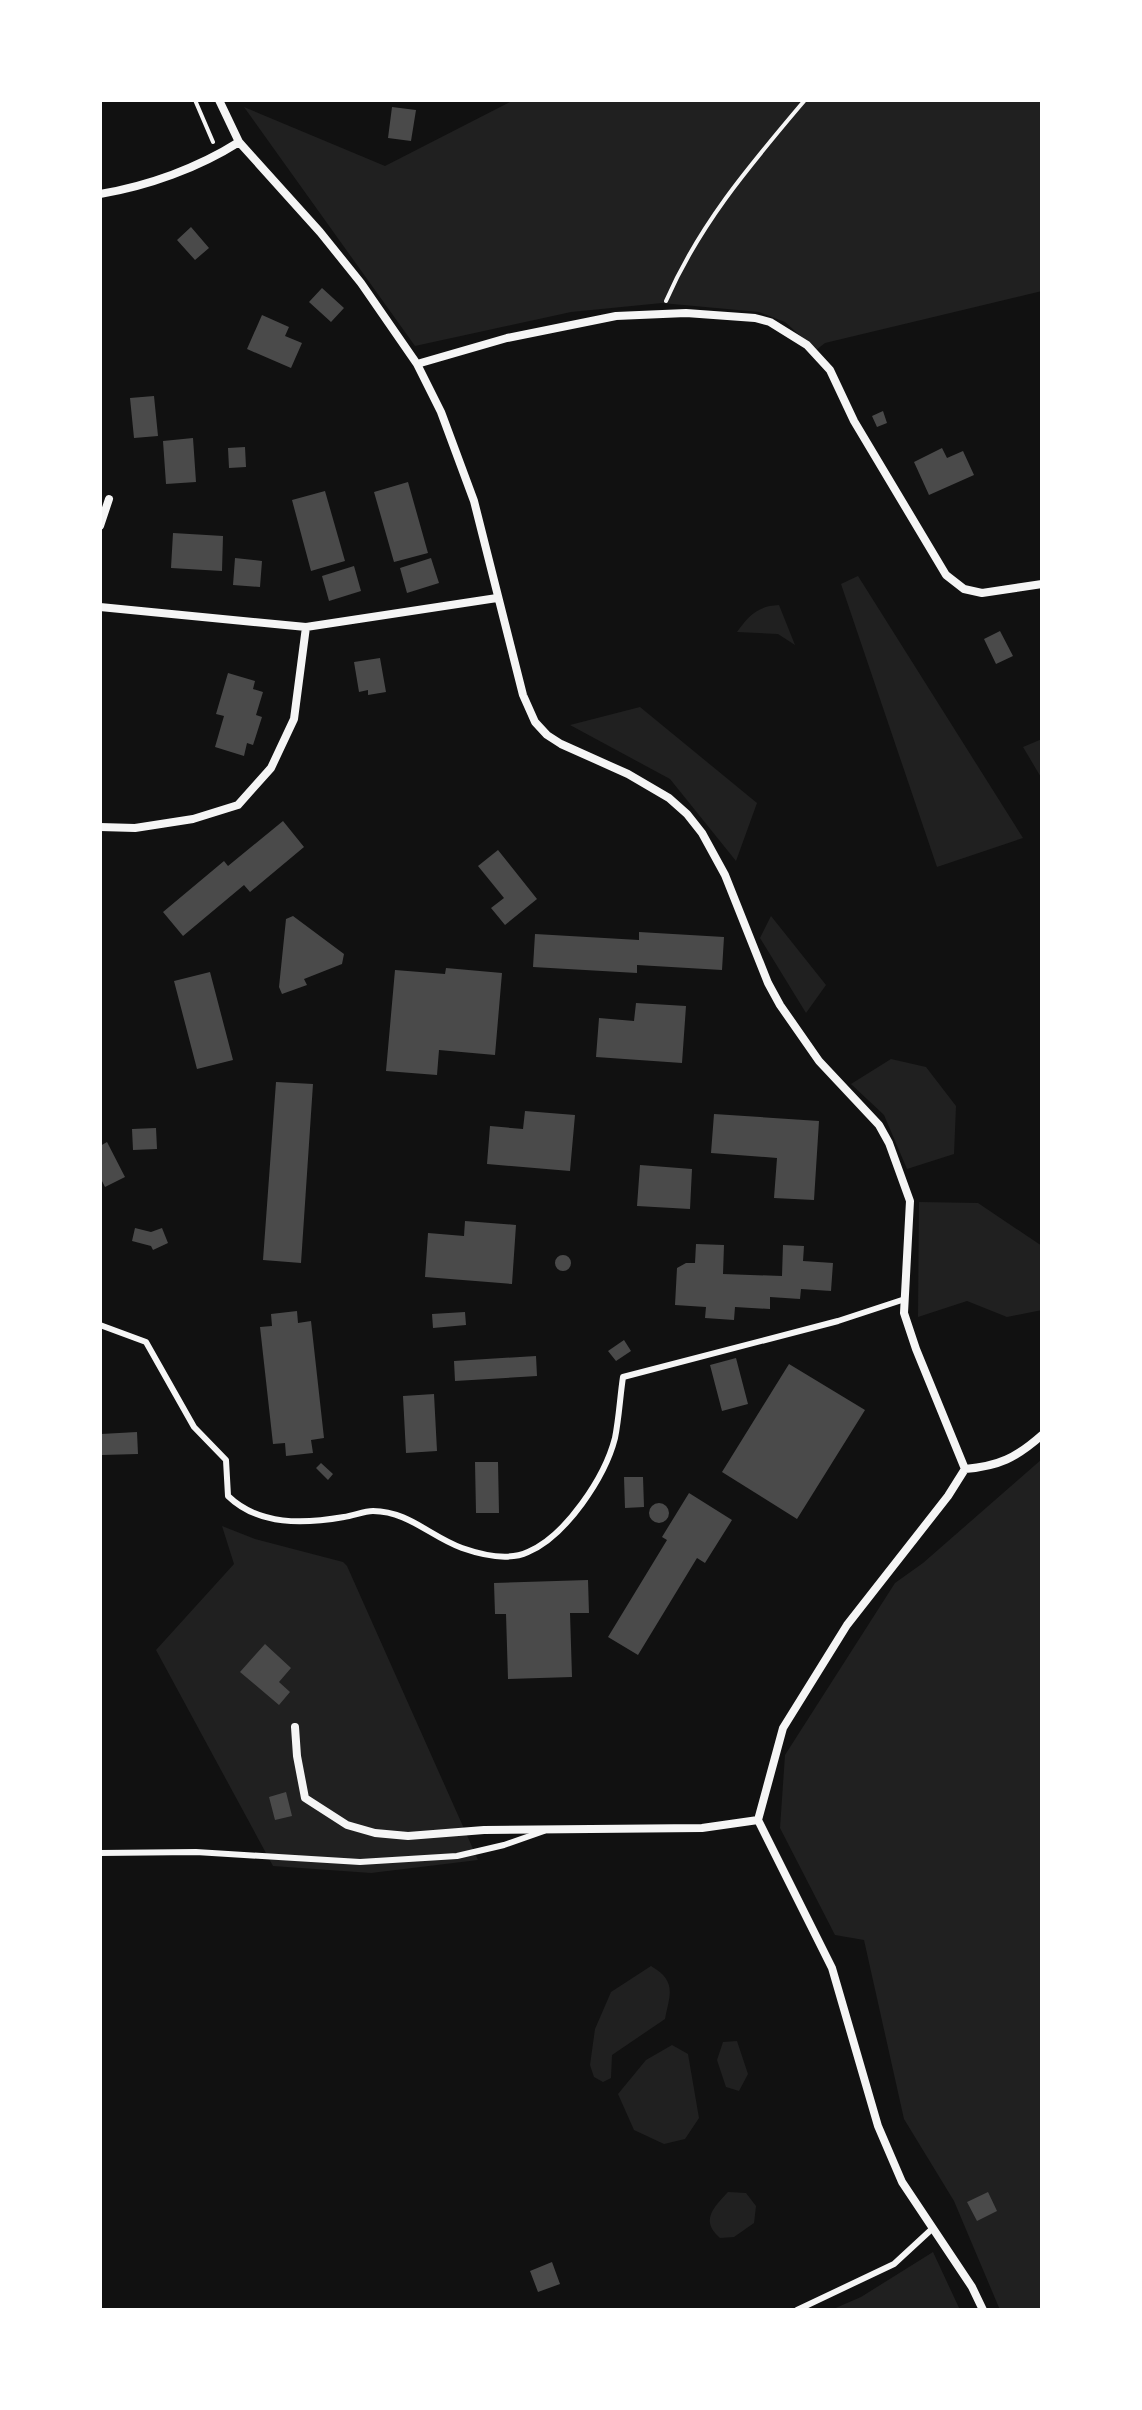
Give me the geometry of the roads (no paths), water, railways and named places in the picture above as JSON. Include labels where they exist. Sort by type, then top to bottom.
[{"type":"street","points":[[219,100],[239,142],[361,283],[417,364],[441,412],[474,501],[523,695],[535,722],[561,744],[628,774],[669,798],[687,814],[702,833],[725,875],[768,983],[780,1005],[819,1061],[884,1134],[905,1181],[910,1201],[904,1313],[965,1469]]},
{"type":"street","points":[[100,194],[127,190],[218,156],[239,142]]},
{"type":"street","points":[[417,364],[496,341],[616,316],[661,313],[755,318],[784,329],[807,345],[830,370],[854,421],[946,575],[964,589],[982,593],[1042,584]]},
{"type":"street","points":[[100,526],[109,499]]},
{"type":"street","points":[[100,607],[306,627],[497,598]]},
{"type":"street","points":[[100,827],[135,828],[164,824],[238,805],[271,768],[294,719],[306,627]]},
{"type":"street","points":[[965,1469],[993,1467],[1023,1451],[1042,1435]]},
{"type":"street","points":[[965,1469],[948,1496],[847,1625],[783,1728],[758,1820],[832,1968],[878,2126],[902,2182],[972,2287],[983,2310]]},
{"type":"street","points":[[295,1727],[305,1798],[347,1825],[375,1833],[408,1836],[484,1830],[702,1828],[758,1820]]},
{"type":"lane","points":[[100,1325],[146,1342],[194,1427],[226,1460],[228,1496],[240,1508],[275,1519],[307,1523],[371,1511],[399,1514],[459,1547],[489,1556],[527,1553],[554,1535],[593,1489],[614,1439],[623,1377],[838,1321],[905,1299]]},
{"type":"lane","points":[[100,1853],[196,1852],[360,1862],[457,1856],[504,1845],[547,1829]]},
{"type":"lane","points":[[797,2310],[894,2264],[933,2228]]}]
